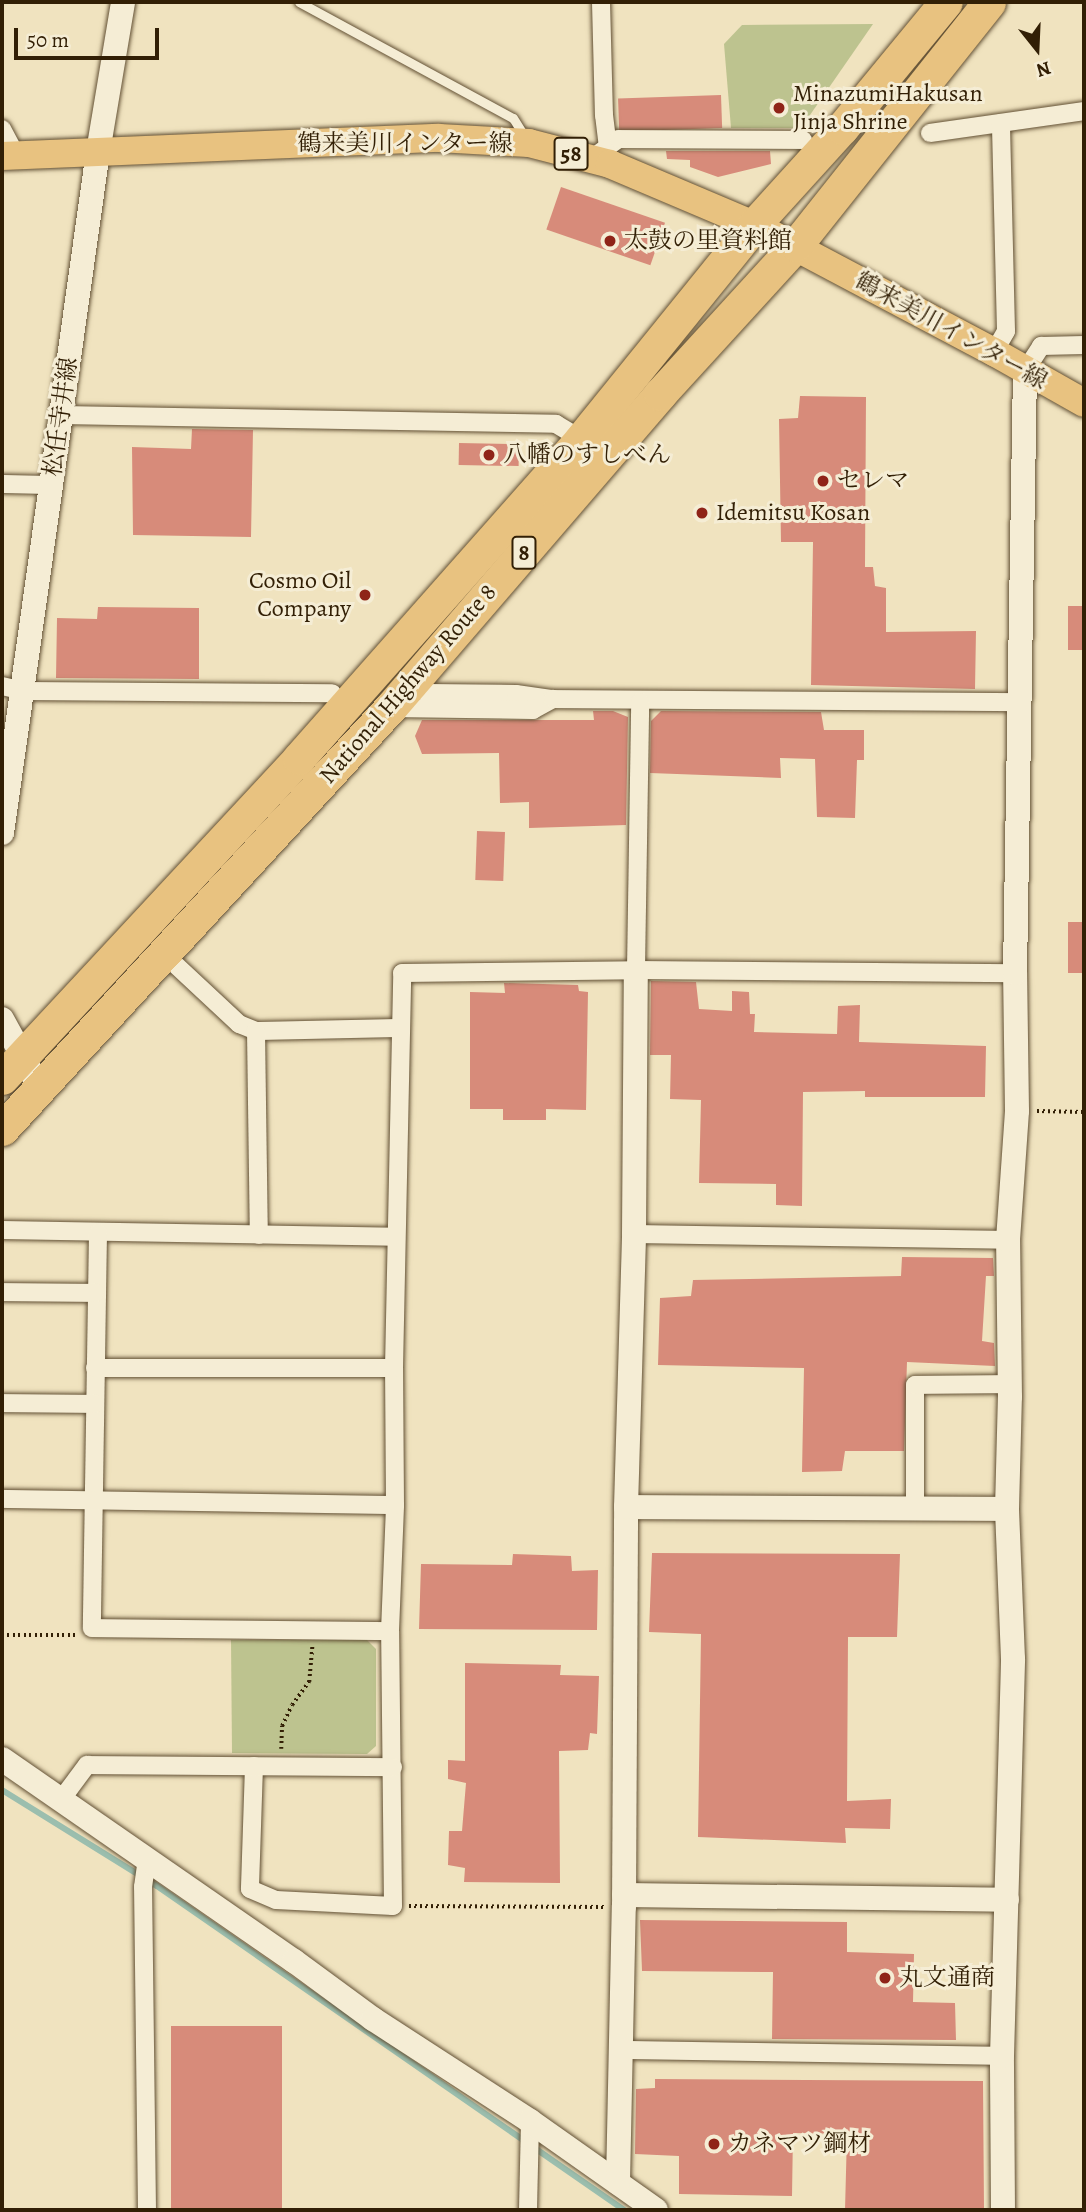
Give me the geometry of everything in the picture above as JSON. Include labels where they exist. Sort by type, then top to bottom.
[{"type":"highway","name":"National Highway Route 8","points":[[12,1068],[299,758],[581,439],[754,225],[842,128],[946,2]]},
{"type":"highway","name":"National Highway Route 8","points":[[2,1129],[390,708],[660,394],[796,245],[989,2]]},
{"type":"main road","name":"鶴来美川インター線","points":[[9,155],[439,138],[529,143],[600,153],[657,183],[796,245],[1084,403]]},
{"type":"street","name":"松任寺井線","points":[[2,833],[12,689],[51,485],[97,152],[122,2]]},
{"type":"street","points":[[600,153],[604,115],[601,2]]},
{"type":"street","points":[[930,133],[1084,111]]},
{"type":"street","points":[[994,352],[1006,331],[1001,123]]},
{"type":"street","points":[[2,129],[9,155]]},
{"type":"street","points":[[600,153],[619,139],[803,140]]},
{"type":"street","points":[[1003,2210],[1002,2056],[1013,1658],[1006,1509],[1008,1240],[1017,1111],[1015,973],[1022,702],[1025,371],[1041,346],[1084,345]]},
{"type":"street","points":[[61,415],[556,424],[581,439]]},
{"type":"street","points":[[2,484],[51,485]]},
{"type":"street","points":[[12,689],[332,693]]},
{"type":"street","points":[[426,693],[516,694],[553,699],[640,702],[1022,702]]},
{"type":"street","points":[[390,708],[533,710],[553,699]]},
{"type":"street","points":[[618,2183],[640,702]]},
{"type":"street","points":[[164,954],[239,1024],[257,1031],[400,1028]]},
{"type":"street","points":[[254,1766],[250,1889],[276,1900],[393,1906],[390,1631],[395,1505],[394,1368],[402,973],[636,970],[1015,973]]},
{"type":"street","points":[[2,1019],[12,1068],[40,1088]]},
{"type":"street","points":[[257,1031],[259,1235]]},
{"type":"street","points":[[2,1230],[396,1237]]},
{"type":"street","points":[[98,1233],[92,1628],[390,1631]]},
{"type":"street","points":[[634,1234],[1008,1240]]},
{"type":"street","points":[[2,1292],[95,1293]]},
{"type":"street","points":[[95,1368],[394,1368]]},
{"type":"street","points":[[915,1508],[915,1385],[1009,1384]]},
{"type":"street","points":[[2,1403],[94,1404]]},
{"type":"street","points":[[2,1499],[395,1505]]},
{"type":"street","points":[[626,1507],[1006,1509]]},
{"type":"street","points":[[2,1759],[61,1800],[146,1872],[373,2020],[529,2129],[618,2183],[656,2210]]},
{"type":"street","points":[[61,1800],[87,1765],[393,1767]]},
{"type":"street","points":[[146,1872],[147,2210]]},
{"type":"street","points":[[624,1901],[1007,1900]]},
{"type":"street","points":[[622,2050],[1002,2056]]},
{"type":"street","points":[[528,2210],[529,2129]]},
{"type":"lane","points":[[299,2],[513,118],[529,143]]},
{"type":"path","points":[[1017,1111],[1084,1112]]},
{"type":"path","points":[[2,1636],[88,1635],[92,1628]]},
{"type":"path","points":[[282,1767],[282,1726],[292,1705],[309,1682],[314,1630]]},
{"type":"path","points":[[393,1906],[624,1901]]},
{"type":"green space","points":[[873,24],[801,128],[731,128],[724,44],[742,25]]},
{"type":"green space","points":[[231,1640],[367,1640],[376,1649],[376,1746],[367,1754],[232,1753]]},
{"type":"building","points":[[721,95],[722,128],[619,132],[618,99]]},
{"type":"building","points":[[666,151],[770,151],[771,164],[718,177],[690,167],[690,160],[667,159]]},
{"type":"building","points":[[561,187],[665,223],[650,265],[546,230]]},
{"type":"building","points":[[800,396],[866,397],[865,567],[873,567],[875,586],[886,588],[886,632],[976,631],[975,689],[811,685],[813,542],[781,542],[779,419],[798,418]]},
{"type":"building","points":[[192,429],[253,430],[251,537],[133,535],[132,447],[191,449]]},
{"type":"building","name":"八幡のすしべん","points":[[459,443],[519,444],[519,466],[459,465]]},
{"type":"building","points":[[1068,606],[1084,606],[1084,650],[1068,650]]},
{"type":"building","points":[[98,607],[199,608],[199,679],[56,678],[57,618],[97,619]]},
{"type":"building","points":[[593,711],[613,711],[628,717],[626,825],[529,828],[529,802],[500,803],[499,753],[422,754],[415,736],[422,720],[594,720]]},
{"type":"building","points":[[661,711],[821,712],[824,730],[864,730],[864,760],[857,760],[855,818],[817,817],[815,759],[780,758],[781,778],[650,773],[651,721]]},
{"type":"building","points":[[477,831],[505,832],[503,881],[475,880]]},
{"type":"building","points":[[1068,922],[1084,922],[1084,973],[1068,973]]},
{"type":"building","points":[[651,981],[696,982],[699,1009],[732,1011],[732,991],[749,992],[750,1014],[755,1014],[754,1032],[837,1034],[838,1006],[860,1005],[859,1042],[986,1046],[985,1097],[865,1097],[865,1091],[803,1092],[802,1206],[776,1205],[776,1184],[699,1183],[701,1100],[670,1099],[671,1055],[650,1055]]},
{"type":"building","points":[[504,983],[578,985],[579,991],[588,992],[586,1110],[546,1109],[546,1120],[503,1120],[503,1109],[470,1109],[470,992],[505,993]]},
{"type":"building","points":[[902,1257],[993,1258],[994,1276],[986,1276],[982,1341],[994,1343],[995,1366],[907,1362],[904,1451],[845,1451],[842,1471],[802,1472],[804,1368],[658,1365],[660,1298],[691,1296],[693,1280],[901,1276]]},
{"type":"building","points":[[652,1553],[900,1554],[897,1637],[848,1637],[847,1801],[891,1799],[890,1829],[845,1828],[846,1843],[698,1837],[701,1634],[649,1632]]},
{"type":"building","points":[[513,1554],[571,1556],[572,1571],[598,1570],[597,1630],[419,1629],[421,1564],[512,1565]]},
{"type":"building","points":[[465,1663],[561,1665],[560,1675],[599,1676],[597,1734],[590,1733],[588,1750],[559,1751],[560,1883],[464,1882],[465,1868],[448,1865],[449,1831],[462,1831],[466,1783],[448,1779],[448,1760],[465,1761]]},
{"type":"building","points":[[640,1920],[847,1922],[847,1952],[914,1954],[913,2002],[955,2003],[956,2040],[772,2039],[773,1972],[642,1971]]},
{"type":"building","points":[[171,2026],[282,2026],[282,2210],[171,2210]]},
{"type":"building","name":"カネマツ鋼材","points":[[655,2079],[983,2081],[984,2210],[845,2210],[847,2134],[793,2133],[792,2196],[679,2194],[679,2156],[635,2154],[636,2089],[655,2088]]},
{"type":"waterway","points":[[2,1790],[157,1886],[624,2210]]},
{"type":"place","name":"MinazumiHakusan Jinja Shrine","points":[[779,108]]},
{"type":"place","name":"太鼓の里資料館","points":[[610,241]]},
{"type":"place","name":"八幡のすしべん","points":[[489,455]]},
{"type":"place","name":"セレマ","points":[[823,481]]},
{"type":"place","name":"Idemitsu Kosan","points":[[702,513]]},
{"type":"place","name":"Cosmo Oil Company","points":[[365,595]]},
{"type":"place","name":"丸文通商","points":[[885,1978]]},
{"type":"place","name":"カネマツ鋼材","points":[[714,2144]]}]
